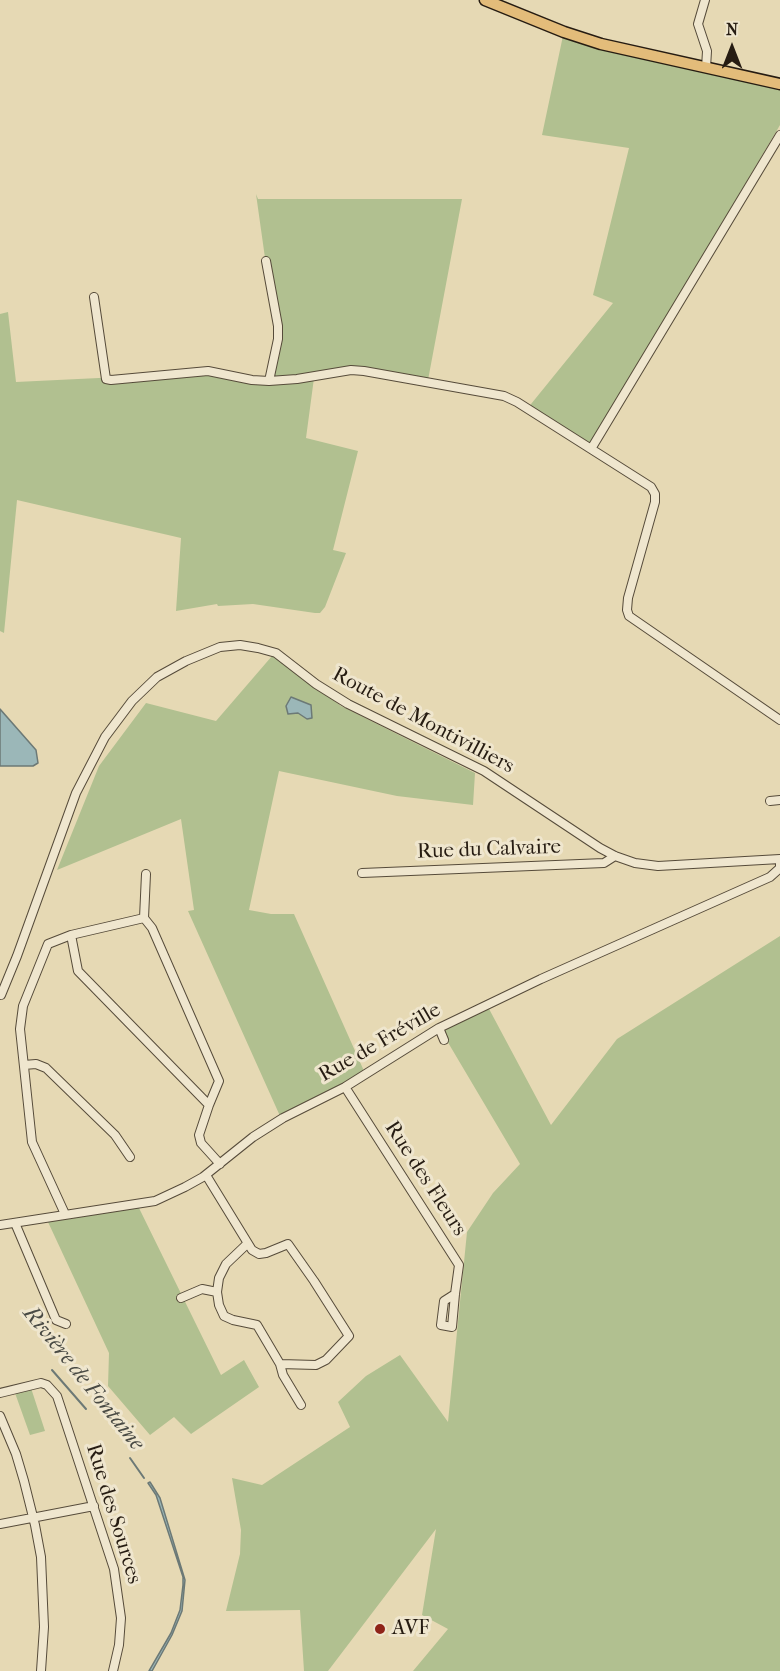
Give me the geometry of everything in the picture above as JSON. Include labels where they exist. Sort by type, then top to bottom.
[{"type":"main road","points":[[485,0],[582,38],[780,84]]},
{"type":"street","points":[[705,0],[698,24],[706,51],[706,68]]},
{"type":"street","points":[[591,449],[780,135]]},
{"type":"street","points":[[266,261],[278,326],[278,339],[269,381]]},
{"type":"street","points":[[94,297],[106,379],[208,371],[269,381],[351,370],[504,396],[517,402],[651,488],[655,494],[655,502],[628,598],[629,616],[780,720]]},
{"type":"street","name":"Route de Montivilliers","points":[[0,995],[14,965],[76,793],[105,737],[132,701],[157,677],[186,661],[220,648],[240,645],[276,653],[316,684],[348,704],[484,771],[615,856],[635,863],[658,866],[778,859]]},
{"type":"street","points":[[770,801],[780,800]]},
{"type":"street","name":"Rue du Calvaire","points":[[362,873],[604,863],[615,856]]},
{"type":"street","name":"Rue de Fréville","points":[[0,1225],[154,1201],[185,1187],[206,1175],[253,1137],[283,1118],[345,1087],[439,1028],[541,979],[770,877],[777,872],[773,868],[778,859]]},
{"type":"street","points":[[146,874],[144,918],[152,927],[219,1080],[199,1135],[201,1143],[220,1164]]},
{"type":"street","points":[[65,1214],[32,1142],[20,1029],[23,1006],[48,944],[71,935],[144,918]]},
{"type":"street","points":[[71,935],[78,971],[209,1105]]},
{"type":"street","name":"Route de Montivilliers","points":[[0,981],[14,965]]},
{"type":"street","points":[[439,1028],[444,1040]]},
{"type":"street","points":[[24,1065],[46,1068],[115,1135],[130,1157]]},
{"type":"street","name":"Rue des Fleurs","points":[[345,1087],[459,1265],[455,1294]]},
{"type":"street","points":[[206,1175],[247,1244],[259,1254],[288,1244],[349,1336],[326,1360],[316,1365],[280,1364]]},
{"type":"street","points":[[15,1223],[56,1320],[66,1324]]},
{"type":"street","points":[[247,1244],[226,1264],[219,1278],[217,1292],[219,1305],[224,1316],[257,1325],[301,1405]]},
{"type":"street","points":[[181,1298],[202,1289],[217,1292]]},
{"type":"street","name":"Rue des Sources","points":[[0,1393],[40,1383],[52,1389],[57,1396],[114,1569],[119,1592],[121,1618],[119,1645],[113,1671]]},
{"type":"street","points":[[0,1416],[16,1454],[34,1517],[42,1580],[44,1627],[41,1671]]},
{"type":"street","points":[[0,1524],[94,1506]]},
{"type":"green space","points":[[564,31],[713,64],[780,90],[780,125],[588,450],[527,409],[613,303],[593,295],[629,148],[542,135]]},
{"type":"green space","points":[[256,194],[258,199],[462,199],[428,380],[360,372],[314,378],[306,438],[358,451],[333,550],[346,553],[325,607],[320,613],[315,613],[253,604],[218,606],[217,604],[176,611],[181,538],[17,500],[4,633],[0,631],[0,314],[8,312],[16,382],[223,372],[267,378],[276,336]]},
{"type":"green space","points":[[272,656],[281,660],[341,706],[475,773],[473,805],[397,796],[279,771],[249,910],[271,914],[294,914],[364,1071],[280,1116],[188,911],[194,910],[181,819],[57,870],[99,766],[146,703],[216,721]]},
{"type":"green space","points":[[780,936],[780,1671],[413,1671],[448,1629],[422,1615],[436,1529],[328,1671],[304,1671],[300,1610],[226,1611],[240,1554],[241,1530],[232,1478],[262,1485],[350,1427],[338,1402],[366,1376],[400,1355],[448,1422],[467,1232],[493,1193],[520,1164],[440,1029],[488,1007],[551,1125],[617,1039]]},
{"type":"green space","points":[[138,1206],[221,1375],[244,1360],[259,1387],[191,1434],[174,1417],[150,1435],[108,1386],[109,1353],[48,1222]]},
{"type":"green space","points":[[31,1388],[45,1431],[30,1435],[15,1393]]},
{"type":"water","points":[[291,697],[311,705],[312,718],[307,719],[298,713],[288,714],[286,706]]},
{"type":"water","points":[[0,709],[36,750],[38,763],[33,766],[0,766]]},
{"type":"water","points":[[150,1482],[160,1498],[185,1580],[182,1611],[172,1635],[152,1671],[149,1671],[171,1633],[180,1610],[183,1577],[156,1495],[148,1483]]},
{"type":"waterway","name":"Rivière de Fontaine","points":[[52,1370],[86,1409]]},
{"type":"waterway","name":"Rivière de Fontaine","points":[[130,1458],[144,1478]]},
{"type":"place","name":"AVF","points":[[380,1629]]}]
